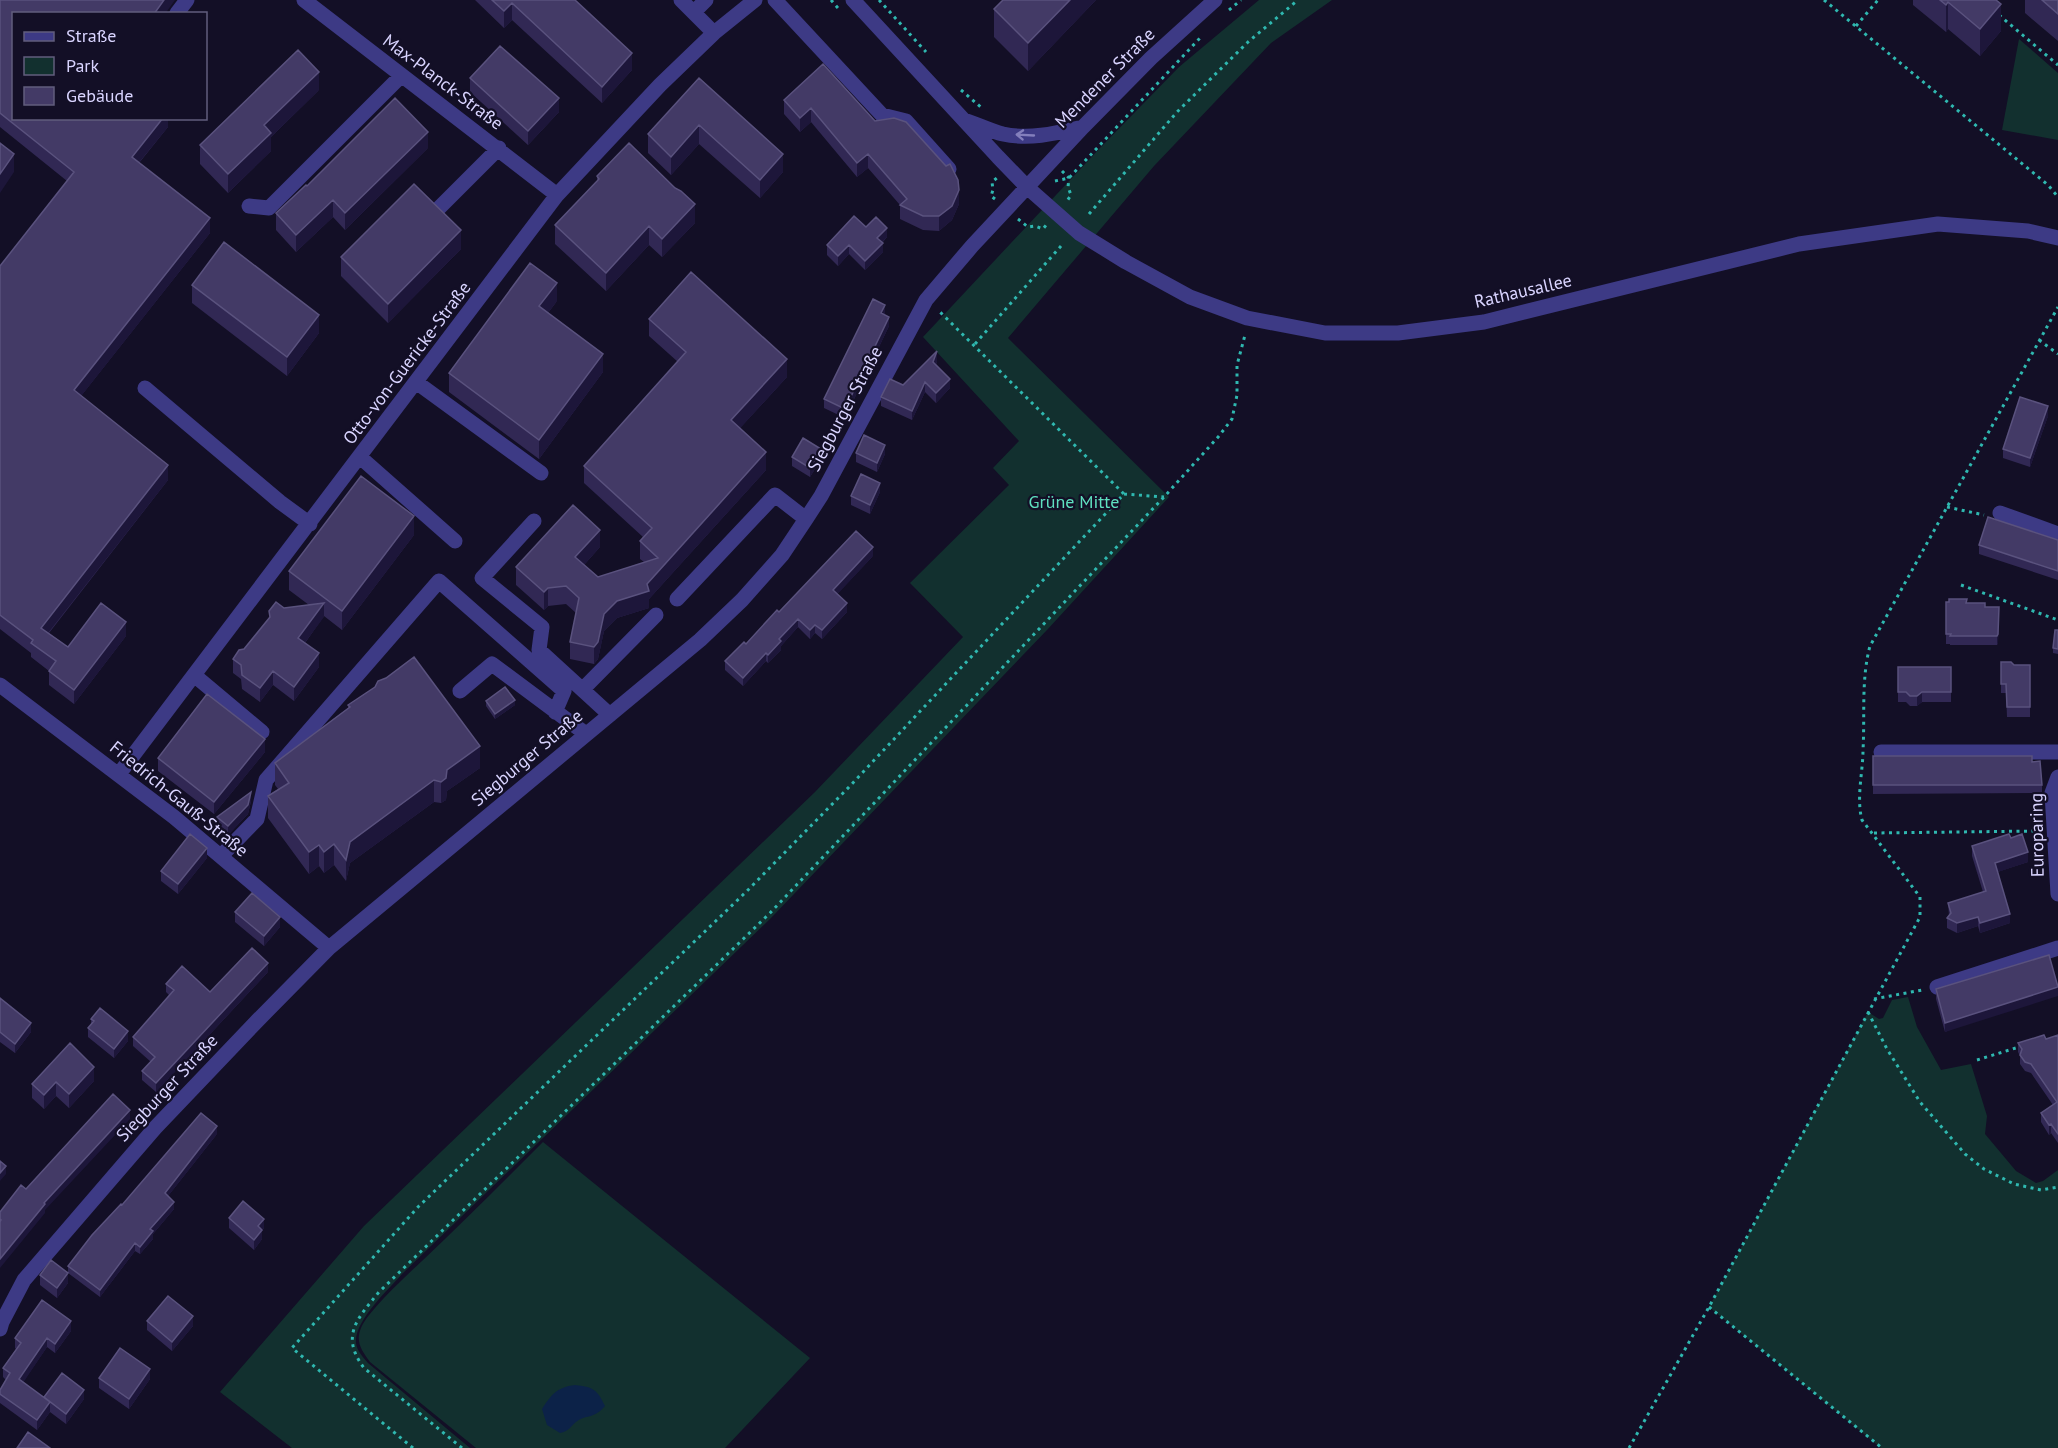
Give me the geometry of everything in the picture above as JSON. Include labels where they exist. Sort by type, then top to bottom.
[{"type":"street","points":[[178,12],[187,0]]},
{"type":"street","name":"Max-Planck-Straße","points":[[304,0],[401,76],[499,148],[557,195]]},
{"type":"street","points":[[681,0],[714,33]]},
{"type":"street","points":[[693,12],[706,0]]},
{"type":"street","name":"Otto-von-Guericke-Straße","points":[[119,774],[557,195],[619,138],[660,85],[714,33],[754,0]]},
{"type":"street","points":[[775,0],[882,115],[906,121],[949,169]]},
{"type":"street","name":"Rathausallee","points":[[853,0],[1028,188],[1079,233],[1190,297],[1247,318],[1325,333],[1398,333],[1484,322],[1799,244],[1926,225],[2028,231],[2058,237]]},
{"type":"street","name":"Mendener Straße","points":[[1028,188],[1083,127],[1151,58],[1215,0]]},
{"type":"street","points":[[249,206],[269,208],[401,76]]},
{"type":"street","points":[[964,120],[1004,134],[1033,136],[1083,127]]},
{"type":"street","points":[[438,209],[499,148]]},
{"type":"street","name":"Siegburger Straße","points":[[1,1325],[24,1280],[154,1128],[329,948],[700,640],[742,600],[782,555],[821,496],[926,300],[972,246],[1028,188]]},
{"type":"street","points":[[416,382],[540,473]]},
{"type":"street","points":[[145,388],[280,502],[310,524]]},
{"type":"street","points":[[360,457],[455,541]]},
{"type":"street","points":[[677,599],[775,495],[806,519]]},
{"type":"street","points":[[2000,513],[2058,534]]},
{"type":"street","points":[[534,521],[482,578],[542,627],[539,650],[610,715]]},
{"type":"street","points":[[221,856],[257,819],[267,780],[439,581],[564,691],[555,712]]},
{"type":"street","points":[[583,689],[656,615]]},
{"type":"street","points":[[460,691],[492,664],[586,734]]},
{"type":"street","points":[[194,675],[262,732]]},
{"type":"street","name":"Friedrich-Gauß-Straße","points":[[0,685],[119,774],[221,856],[329,948]]},
{"type":"street","points":[[1881,752],[2058,752]]},
{"type":"street","name":"Europaring","points":[[2058,777],[2052,793],[2058,894]]},
{"type":"street","points":[[1937,987],[2058,948]]},
{"type":"path","points":[[879,0],[926,53]]},
{"type":"path","points":[[1227,12],[1241,0]]},
{"type":"path","points":[[1089,214],[1177,112],[1248,42],[1298,0]]},
{"type":"path","points":[[1824,0],[2048,185],[2058,197]]},
{"type":"path","points":[[1856,26],[1878,0]]},
{"type":"path","points":[[1993,9],[2058,64]]},
{"type":"path","points":[[1070,178],[1205,33]]},
{"type":"path","points":[[958,88],[991,115]]},
{"type":"path","points":[[975,344],[1061,246]]},
{"type":"path","points":[[926,300],[975,344],[1124,494],[1164,496]]},
{"type":"path","points":[[1629,1448],[1710,1307],[1920,917],[1920,897],[1862,820],[1859,811],[1866,663],[1870,646],[2058,307]]},
{"type":"path","points":[[462,1448],[364,1368],[351,1343],[358,1317],[379,1292],[770,913],[1219,436],[1232,419],[1237,395],[1237,365],[1247,318]]},
{"type":"path","points":[[2039,340],[2058,354]]},
{"type":"path","points":[[413,1448],[292,1348],[418,1207],[747,891],[849,787],[1124,494]]},
{"type":"path","points":[[1947,507],[1986,516],[2000,513]]},
{"type":"path","points":[[1961,585],[2058,620]]},
{"type":"path","points":[[1873,833],[2055,831]]},
{"type":"path","points":[[1874,999],[1937,987]]},
{"type":"path","points":[[1868,1012],[1887,1049],[1920,1102],[1965,1154],[1984,1170],[2014,1184],[2042,1190],[2058,1187]]},
{"type":"path","points":[[1977,1060],[2028,1045]]},
{"type":"path","points":[[1710,1307],[1882,1448]]},
{"type":"green space","name":"Grüne Mitte","points":[[1259,0],[1332,0],[1271,43],[1154,166],[1008,338],[1169,497],[1047,630],[771,918],[403,1273],[366,1315],[357,1334],[356,1343],[362,1356],[470,1448],[292,1448],[220,1392],[364,1226],[815,792],[963,637],[910,583],[1009,485],[993,468],[1019,441],[923,337],[1179,67]]},
{"type":"green space","points":[[2019,39],[2058,73],[2058,140],[2002,130]]},
{"type":"green space","points":[[1908,997],[1917,1027],[1941,1070],[1971,1064],[1987,1116],[1985,1134],[2016,1171],[2036,1183],[2043,1181],[2058,1170],[2058,1448],[1881,1448],[1709,1307],[1868,1012],[1879,1019],[1883,1018],[1892,1000]]},
{"type":"green space","points":[[543,1142],[810,1358],[725,1448],[476,1448],[370,1362],[364,1354],[359,1342],[359,1333],[371,1312]]},
{"type":"water","points":[[575,1385],[594,1390],[605,1406],[597,1413],[576,1422],[560,1433],[547,1425],[542,1409],[555,1392]]},
{"type":"building","points":[[0,0],[164,0],[155,12],[12,12],[12,120],[161,120],[132,157],[210,218],[74,390],[168,465],[41,628],[68,647],[101,603],[126,622],[74,690],[49,671],[56,661],[31,643],[33,640],[0,615],[0,266],[74,172],[0,113]]},
{"type":"building","points":[[492,0],[575,0],[632,53],[602,87],[512,3],[504,11]]},
{"type":"building","points":[[1003,0],[1070,0],[1028,43],[994,9]]},
{"type":"building","points":[[1940,0],[1996,0],[2001,4],[1980,29],[1948,2],[1946,5]]},
{"type":"building","points":[[2042,0],[2058,0],[2058,14]]},
{"type":"building","points":[[500,46],[559,98],[528,131],[470,78]]},
{"type":"building","points":[[298,50],[319,72],[264,125],[271,133],[228,174],[200,145]]},
{"type":"building","points":[[823,64],[875,121],[894,118],[906,122],[946,166],[950,164],[958,180],[959,190],[952,206],[939,216],[923,216],[900,205],[907,199],[868,154],[857,163],[811,108],[800,118],[784,100]]},
{"type":"building","points":[[699,78],[783,154],[760,180],[699,125],[671,157],[648,134]]},
{"type":"building","points":[[395,98],[428,132],[345,213],[333,200],[296,235],[276,213],[307,186]]},
{"type":"building","points":[[0,143],[14,154],[0,174]]},
{"type":"building","points":[[629,143],[675,188],[695,204],[662,239],[649,226],[606,273],[555,225],[599,179],[597,176]]},
{"type":"building","points":[[414,184],[461,230],[388,304],[341,257]]},
{"type":"building","points":[[854,216],[866,227],[876,217],[887,228],[877,238],[883,243],[865,261],[849,245],[838,256],[827,245]]},
{"type":"building","points":[[224,242],[319,315],[287,357],[192,285]]},
{"type":"building","points":[[530,263],[557,283],[539,306],[603,354],[539,440],[449,373]]},
{"type":"building","points":[[691,272],[787,359],[731,420],[766,452],[647,584],[649,591],[617,601],[604,614],[598,642],[594,647],[570,642],[579,598],[566,586],[548,588],[544,592],[516,567],[573,505],[600,530],[575,557],[598,577],[658,558],[640,541],[652,528],[584,466],[686,352],[649,319]]},
{"type":"building","points":[[873,299],[885,305],[881,313],[889,317],[845,409],[824,399]]},
{"type":"building","points":[[937,351],[933,362],[950,379],[936,393],[925,382],[912,411],[881,397],[890,379],[903,385]]},
{"type":"building","points":[[2020,397],[2048,406],[2030,458],[2003,449]]},
{"type":"building","points":[[864,435],[885,445],[877,463],[856,453]]},
{"type":"building","points":[[803,438],[821,449],[810,468],[792,457]]},
{"type":"building","points":[[861,474],[880,483],[870,505],[851,496]]},
{"type":"building","points":[[361,476],[414,516],[342,611],[289,571]]},
{"type":"building","points":[[1988,517],[2058,540],[2058,571],[1979,545]]},
{"type":"building","points":[[856,531],[873,547],[833,590],[847,603],[822,630],[815,625],[810,630],[798,619],[768,655],[766,653],[743,678],[725,661],[744,642],[746,644],[777,610],[779,612]]},
{"type":"building","points":[[1949,599],[1967,599],[1966,603],[1985,603],[1985,607],[1999,607],[1997,636],[1950,636],[1951,634],[1946,634],[1946,602],[1949,602]]},
{"type":"building","points":[[276,602],[284,608],[324,603],[298,638],[319,653],[294,687],[273,671],[260,688],[242,675],[241,665],[233,659],[270,617],[269,611]]},
{"type":"building","points":[[2055,630],[2058,630],[2058,649],[2053,648]]},
{"type":"building","points":[[414,657],[480,746],[447,770],[446,778],[441,782],[434,780],[350,842],[346,860],[334,844],[324,852],[319,845],[309,852],[268,796],[289,783],[275,763],[350,707],[348,705],[375,687],[378,681],[386,678]]},
{"type":"building","points":[[2001,662],[2030,665],[2030,707],[2007,707],[2006,684],[2001,684]]},
{"type":"building","points":[[1898,667],[1951,667],[1951,692],[1922,692],[1917,696],[1910,696],[1906,692],[1898,692]]},
{"type":"building","points":[[505,687],[515,700],[495,714],[486,701]]},
{"type":"building","points":[[207,694],[265,739],[214,802],[158,758]]},
{"type":"building","points":[[1873,756],[2032,756],[2032,762],[2040,761],[2042,785],[1873,785]]},
{"type":"building","points":[[251,792],[248,805],[228,826],[217,817]]},
{"type":"building","points":[[190,834],[207,848],[178,884],[161,871]]},
{"type":"building","points":[[2009,834],[2011,838],[2022,834],[2028,852],[1995,863],[2010,914],[1980,923],[1978,917],[1957,923],[1947,918],[1951,913],[1948,903],[1986,891],[1972,846]]},
{"type":"building","points":[[252,893],[280,917],[264,936],[235,912]]},
{"type":"building","points":[[252,948],[268,963],[156,1083],[142,1071],[155,1057],[133,1037],[174,990],[166,984],[182,966],[210,992]]},
{"type":"building","points":[[2049,955],[2058,987],[1945,1023],[1936,989]]},
{"type":"building","points":[[0,998],[31,1023],[15,1044],[0,1032]]},
{"type":"building","points":[[100,1008],[128,1031],[114,1049],[88,1028],[94,1021],[91,1019]]},
{"type":"building","points":[[2044,1035],[2046,1039],[2058,1035],[2058,1134],[2041,1113],[2057,1102],[2031,1064],[2025,1062],[2020,1055],[2022,1049],[2018,1043]]},
{"type":"building","points":[[70,1043],[94,1067],[69,1094],[56,1082],[44,1095],[32,1084]]},
{"type":"building","points":[[113,1094],[130,1110],[44,1203],[0,1259],[0,1212],[21,1185],[26,1189]]},
{"type":"building","points":[[201,1113],[217,1126],[165,1193],[174,1202],[150,1229],[153,1231],[140,1247],[135,1243],[100,1290],[68,1266],[92,1235],[122,1205]]},
{"type":"building","points":[[0,1161],[6,1166],[0,1173]]},
{"type":"building","points":[[243,1201],[264,1219],[258,1226],[262,1230],[254,1240],[229,1218]]},
{"type":"building","points":[[51,1260],[68,1273],[57,1288],[40,1275]]},
{"type":"building","points":[[168,1296],[193,1316],[172,1342],[147,1321]]},
{"type":"building","points":[[42,1300],[71,1321],[55,1344],[47,1338],[19,1379],[50,1402],[37,1420],[0,1394],[0,1390],[10,1373],[3,1368],[21,1343],[15,1338]]},
{"type":"building","points":[[120,1348],[150,1369],[129,1399],[99,1378]]},
{"type":"building","points":[[62,1373],[84,1390],[66,1414],[44,1397]]},
{"type":"building","points":[[28,1432],[50,1448],[17,1448]]}]
